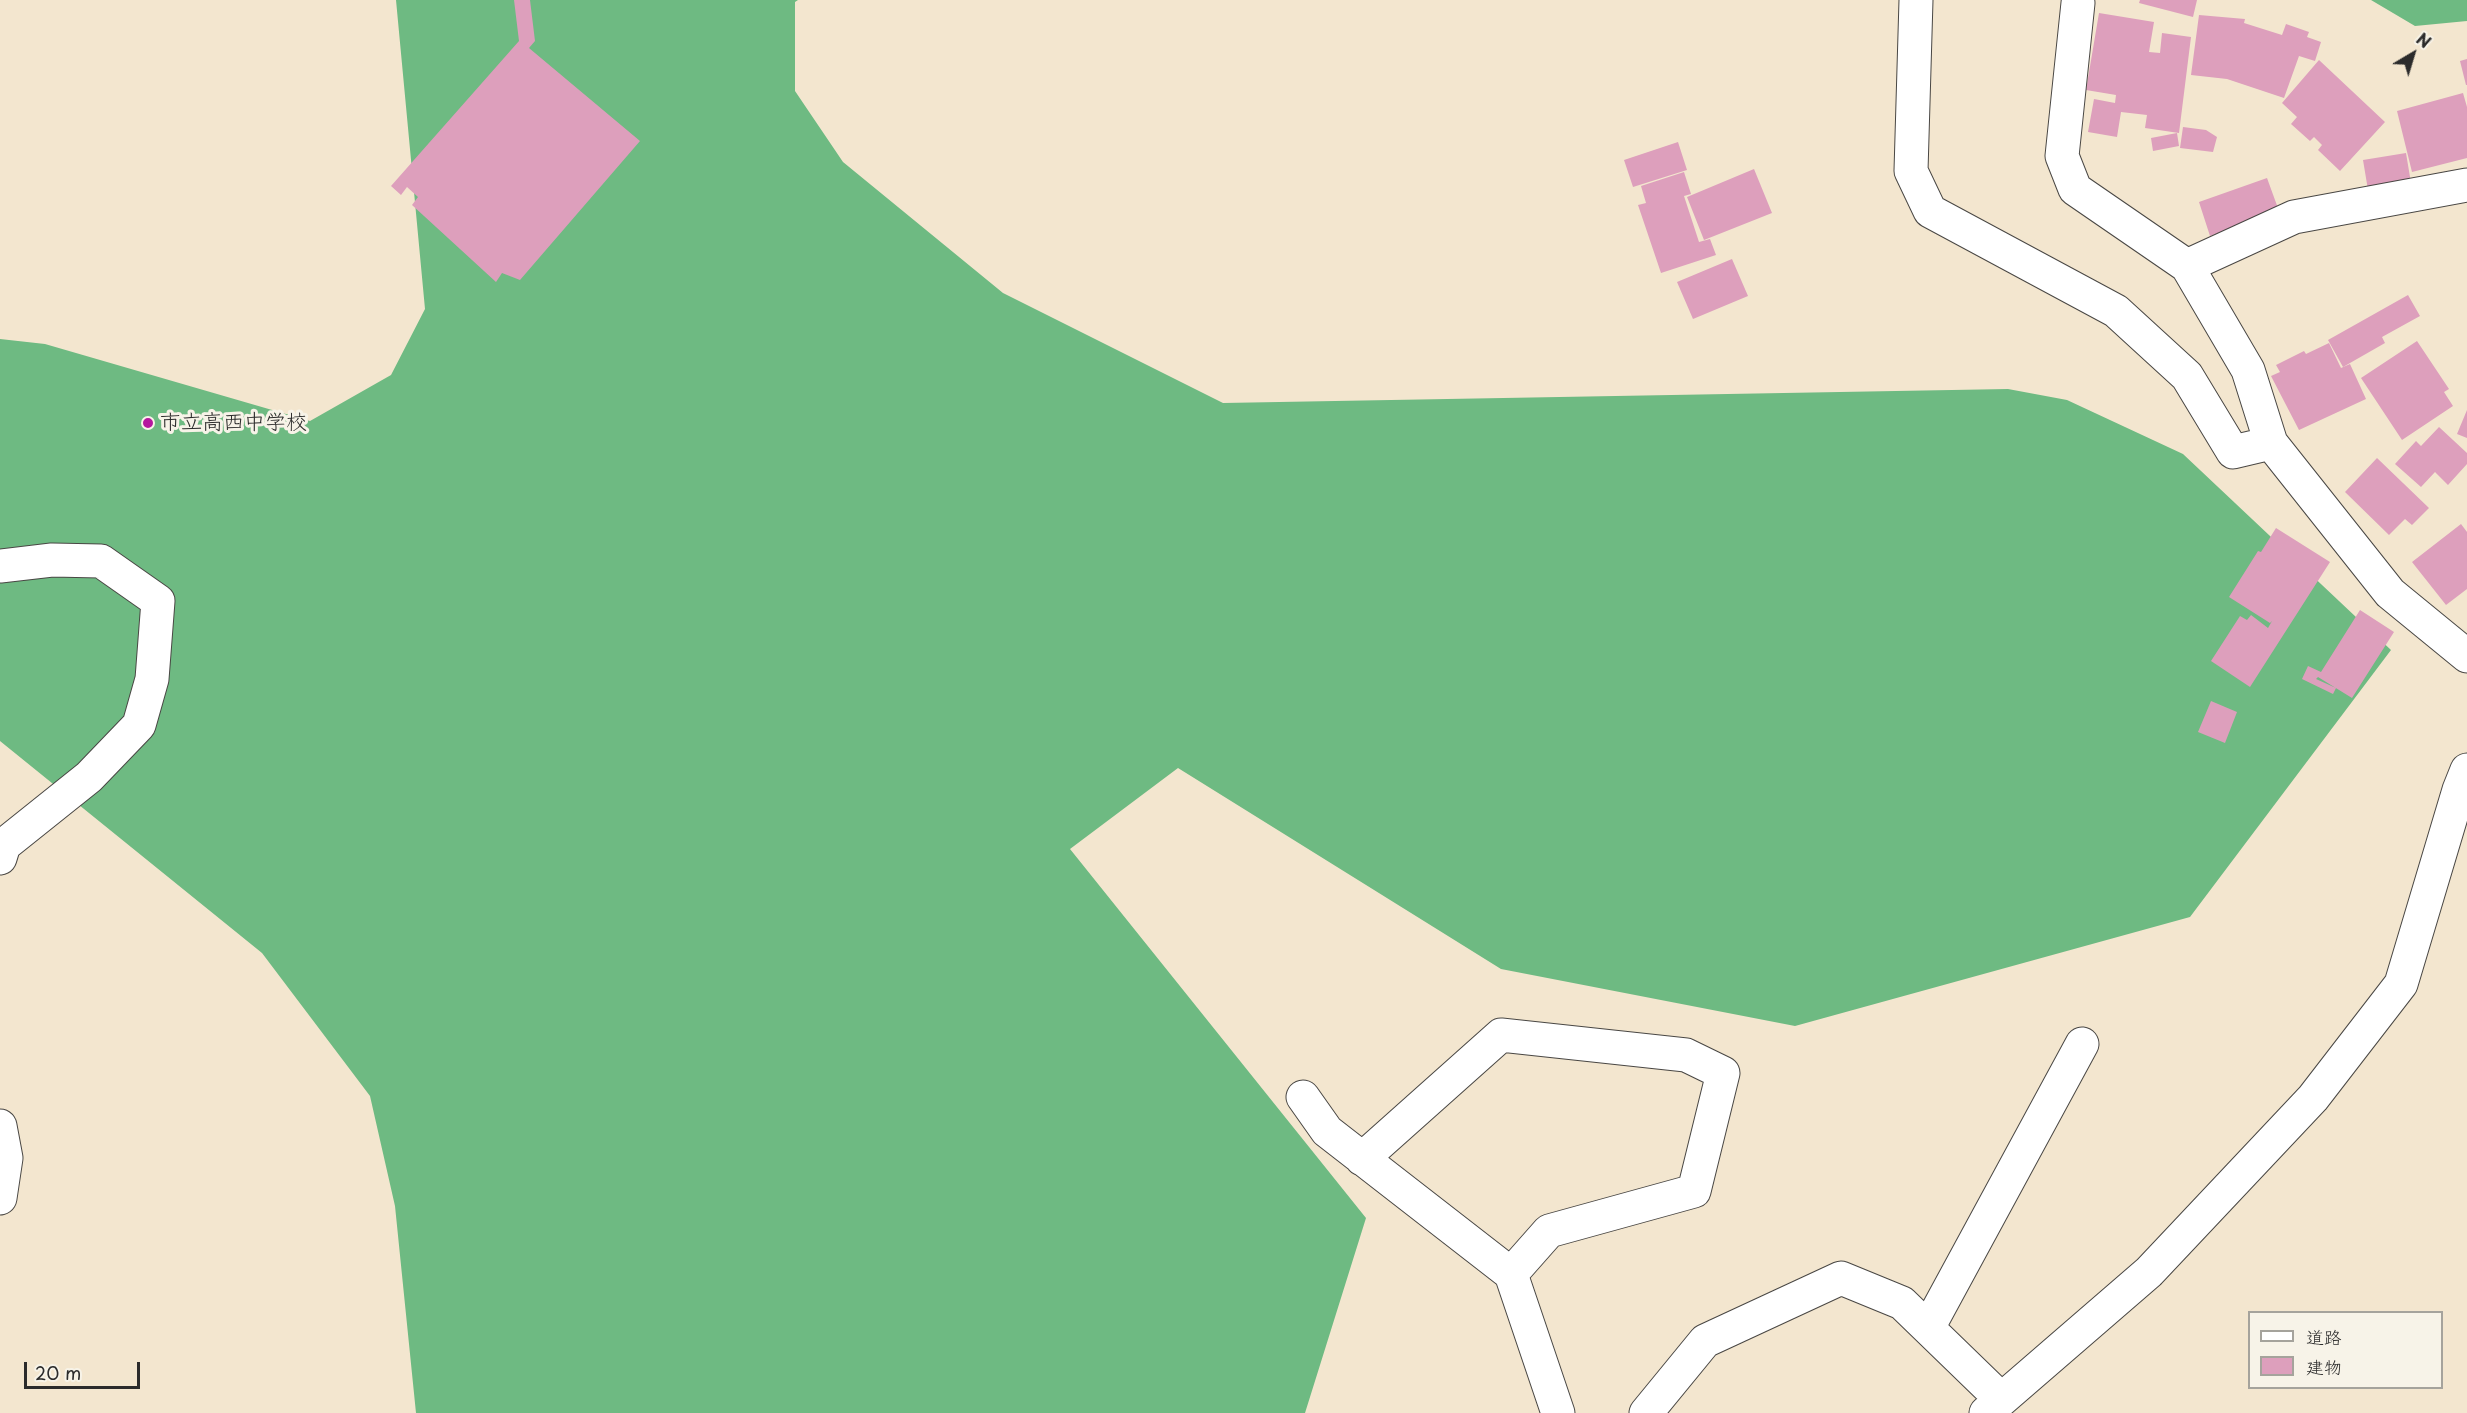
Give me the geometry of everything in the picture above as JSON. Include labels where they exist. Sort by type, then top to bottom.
[{"type":"street","points":[[1916,0],[1911,171],[1930,211],[2116,311],[2187,376],[2233,452],[2271,443]]},
{"type":"street","points":[[2078,3],[2061,156],[2075,189],[2187,266],[2248,370],[2271,443],[2390,593],[2467,656]]},
{"type":"street","points":[[2187,266],[2294,217],[2467,185]]},
{"type":"street","points":[[0,566],[52,560],[101,561],[158,602],[152,679],[139,725],[90,777],[4,845],[0,858]]},
{"type":"street","points":[[1646,1413],[1705,1341],[1841,1278],[1902,1303],[1928,1328],[1994,1406],[2149,1272],[2313,1098],[2401,984],[2467,770]]},
{"type":"street","points":[[1362,1159],[1501,1035],[1686,1055],[1723,1073],[1694,1191],[1549,1231],[1511,1274]]},
{"type":"street","points":[[1928,1328],[2082,1044]]},
{"type":"street","points":[[1303,1097],[1327,1131],[1511,1274],[1558,1413]]},
{"type":"street","points":[[0,1126],[6,1158],[0,1198]]},
{"type":"green space","points":[[396,0],[798,0],[795,2],[795,91],[843,162],[1003,293],[1223,403],[2008,389],[2067,400],[2183,454],[2391,650],[2190,917],[1795,1026],[1501,969],[1178,768],[1070,849],[1366,1218],[1305,1413],[416,1413],[395,1206],[370,1096],[262,953],[0,741],[0,339],[45,344],[310,421],[391,375],[425,309]]},
{"type":"green space","points":[[2371,0],[2467,0],[2467,21],[2415,26]]},
{"type":"building","points":[[514,0],[530,0],[535,41],[529,48],[640,141],[520,280],[502,273],[496,282],[412,205],[418,197],[407,187],[401,195],[391,186],[519,41]]},
{"type":"building","points":[[2140,0],[2197,0],[2193,17],[2139,3]]},
{"type":"building","points":[[2099,13],[2154,22],[2149,52],[2160,53],[2162,33],[2191,37],[2179,133],[2145,128],[2147,115],[2121,112],[2117,137],[2088,132],[2094,99],[2115,103],[2116,95],[2086,90]]},
{"type":"building","points":[[2199,15],[2245,19],[2244,23],[2282,35],[2286,24],[2309,32],[2307,37],[2321,42],[2315,61],[2299,56],[2284,98],[2227,79],[2191,75]]},
{"type":"building","points":[[2467,59],[2467,85],[2466,85],[2460,61]]},
{"type":"building","points":[[2319,60],[2385,122],[2340,171],[2318,150],[2322,145],[2314,137],[2310,141],[2291,124],[2297,117],[2282,103]]},
{"type":"building","points":[[2463,93],[2467,107],[2467,158],[2412,172],[2397,111]]},
{"type":"building","points":[[2183,127],[2206,130],[2217,137],[2213,152],[2180,148]]},
{"type":"building","points":[[2177,133],[2179,146],[2153,151],[2151,138]]},
{"type":"building","points":[[1678,142],[1687,170],[1633,187],[1624,160]]},
{"type":"building","points":[[2406,153],[2411,183],[2368,190],[2363,160]]},
{"type":"building","points":[[1754,169],[1772,213],[1704,240],[1687,197]]},
{"type":"building","points":[[1684,172],[1691,194],[1684,196],[1699,242],[1710,239],[1716,255],[1661,273],[1638,205],[1646,203],[1641,186]]},
{"type":"building","points":[[2267,178],[2279,211],[2210,236],[2199,202]]},
{"type":"building","points":[[1732,259],[1748,296],[1693,319],[1677,282]]},
{"type":"building","points":[[2408,295],[2420,316],[2382,337],[2385,343],[2343,367],[2328,340]]},
{"type":"building","points":[[2417,341],[2449,389],[2444,392],[2453,406],[2402,440],[2361,378]]},
{"type":"building","points":[[2329,343],[2341,368],[2350,364],[2366,399],[2299,430],[2271,376],[2280,372],[2276,365],[2304,351],[2306,354]]},
{"type":"building","points":[[2467,410],[2467,438],[2457,434]]},
{"type":"building","points":[[2439,427],[2467,453],[2467,464],[2448,485],[2435,472],[2421,487],[2395,464],[2416,441],[2421,446]]},
{"type":"building","points":[[2377,458],[2429,508],[2412,525],[2405,519],[2389,535],[2345,492]]},
{"type":"building","points":[[2461,524],[2467,532],[2467,589],[2446,605],[2412,562]]},
{"type":"building","points":[[2276,528],[2330,562],[2250,687],[2211,661],[2240,616],[2247,620],[2251,615],[2268,628],[2272,621],[2270,623],[2229,597],[2258,551],[2261,552]]},
{"type":"building","points":[[2360,610],[2394,632],[2352,698],[2336,688],[2333,694],[2302,679],[2308,666],[2321,672]],"holes":[[[2318,677],[2335,688],[2316,679]]]},
{"type":"building","points":[[2211,701],[2237,712],[2225,743],[2198,732]]},
{"type":"place","name":"市立高西中学校","points":[[148,423]]}]
